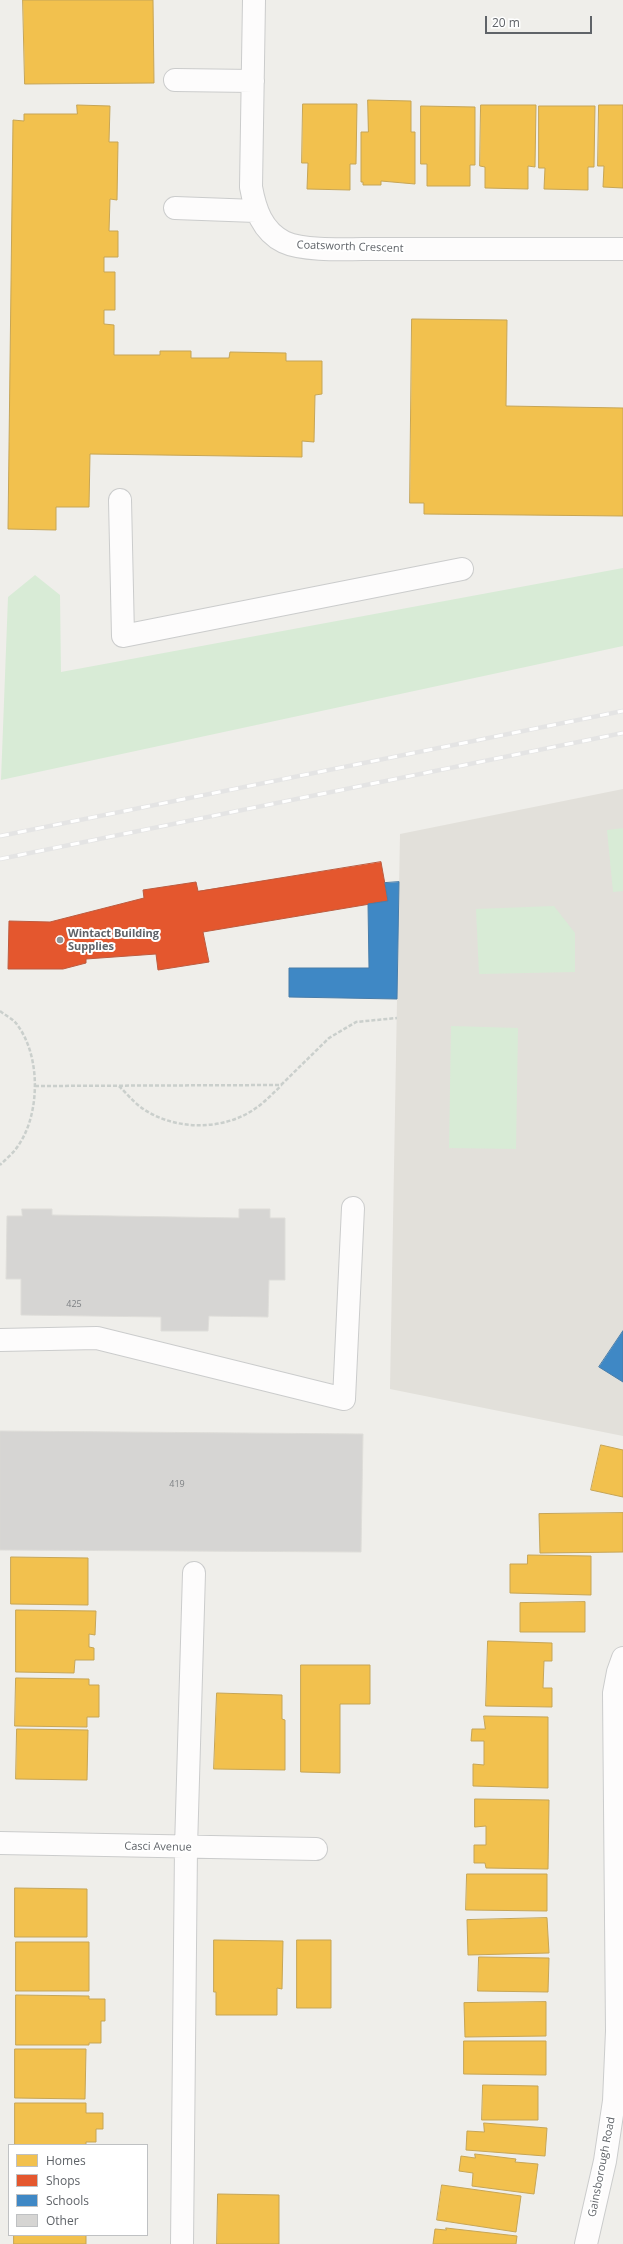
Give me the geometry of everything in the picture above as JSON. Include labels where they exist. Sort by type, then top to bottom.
[{"type":"street","name":"Coatsworth Crescent","points":[[254,0],[254,81],[251,187],[256,211],[272,234],[282,241],[296,246],[355,248],[623,249]]},
{"type":"street","points":[[175,80],[254,81]]},
{"type":"street","points":[[175,208],[256,211]]},
{"type":"street","points":[[120,500],[122,636],[462,569]]},
{"type":"street","points":[[0,1340],[97,1338],[344,1399],[353,1208]]},
{"type":"street","points":[[182,2244],[186,1848],[194,1573]]},
{"type":"street","name":"Gainsborough Road","points":[[586,2244],[605,2161],[614,2101],[617,2023],[614,1693],[618,1672],[623,1658]]},
{"type":"street","name":"Casci Avenue","points":[[0,1843],[186,1848],[316,1849]]},
{"type":"path","points":[[0,1011],[15,1022],[29,1048],[36,1096],[29,1125],[16,1149],[0,1165]]},
{"type":"path","points":[[119,1086],[139,1106],[158,1116],[188,1125],[212,1126],[232,1121],[256,1108],[282,1085],[329,1038],[356,1022],[397,1018]]},
{"type":"path","points":[[35,1086],[282,1085]]},
{"type":"shaded area","points":[[623,789],[623,1436],[390,1389],[400,834]]},
{"type":"green space","points":[[623,568],[623,646],[1,780],[8,597],[35,575],[60,595],[61,672]]},
{"type":"green space","points":[[623,828],[623,891],[613,892],[607,830]]},
{"type":"green space","points":[[554,906],[575,933],[575,972],[479,974],[476,909]]},
{"type":"green space","points":[[451,1026],[518,1028],[516,1149],[449,1148]]},
{"type":"building: Homes","points":[[23,0],[153,0],[154,83],[25,84]]},
{"type":"building: Homes","points":[[368,100],[411,101],[411,132],[415,132],[415,184],[381,181],[381,185],[363,185],[363,182],[361,182],[361,132],[368,132]]},
{"type":"building: Homes","points":[[303,104],[357,104],[356,164],[350,164],[350,190],[307,189],[308,163],[302,163]]},
{"type":"building: Homes","points":[[77,105],[110,106],[109,142],[118,142],[117,200],[110,199],[109,231],[118,231],[118,257],[104,257],[104,272],[115,272],[115,310],[104,310],[104,324],[114,325],[114,355],[160,355],[160,351],[191,351],[191,358],[229,358],[230,352],[286,353],[286,361],[322,361],[322,394],[315,395],[314,442],[302,441],[302,457],[90,454],[89,507],[56,507],[56,530],[8,529],[13,120],[24,121],[24,114],[77,114]]},
{"type":"building: Homes","points":[[481,105],[536,105],[535,167],[528,166],[528,189],[485,188],[485,167],[480,166]]},
{"type":"building: Homes","points":[[599,105],[623,105],[623,188],[603,187],[604,166],[598,166]]},
{"type":"building: Homes","points":[[421,106],[475,107],[475,165],[470,165],[470,186],[427,186],[427,164],[421,164]]},
{"type":"building: Homes","points":[[539,106],[595,106],[594,167],[588,167],[588,190],[544,189],[545,168],[539,168]]},
{"type":"building: Homes","points":[[412,319],[507,320],[506,406],[623,408],[623,516],[424,514],[424,503],[410,503]]},
{"type":"building: Homes","points":[[601,1445],[623,1450],[623,1497],[591,1490]]},
{"type":"building: Homes","points":[[623,1513],[623,1552],[540,1553],[539,1514]]},
{"type":"building: Homes","points":[[528,1555],[591,1556],[591,1595],[510,1593],[510,1564],[527,1564]]},
{"type":"building: Homes","points":[[11,1557],[88,1558],[88,1605],[11,1604]]},
{"type":"building: Homes","points":[[585,1602],[585,1632],[520,1632],[520,1603]]},
{"type":"building: Homes","points":[[16,1610],[96,1611],[95,1635],[89,1634],[89,1647],[94,1648],[94,1660],[75,1660],[74,1673],[16,1672]]},
{"type":"building: Homes","points":[[488,1641],[552,1643],[552,1661],[544,1661],[543,1688],[552,1688],[552,1707],[486,1706]]},
{"type":"building: Homes","points":[[301,1665],[370,1665],[370,1704],[340,1704],[340,1773],[301,1772]]},
{"type":"building: Homes","points":[[16,1678],[89,1679],[89,1685],[99,1685],[99,1717],[87,1717],[87,1727],[15,1726]]},
{"type":"building: Homes","points":[[217,1693],[282,1695],[282,1719],[285,1720],[285,1770],[214,1769]]},
{"type":"building: Homes","points":[[484,1716],[548,1717],[548,1788],[473,1786],[473,1764],[484,1765],[484,1741],[471,1741],[472,1729],[485,1729]]},
{"type":"building: Homes","points":[[17,1729],[88,1730],[87,1780],[16,1779]]},
{"type":"building: Homes","points":[[475,1799],[549,1800],[548,1869],[486,1868],[485,1863],[474,1863],[474,1845],[486,1845],[486,1826],[475,1827]]},
{"type":"building: Homes","points":[[467,1874],[547,1874],[547,1911],[466,1910]]},
{"type":"building: Homes","points":[[15,1888],[87,1889],[87,1937],[15,1937]]},
{"type":"building: Homes","points":[[547,1918],[549,1953],[468,1955],[467,1920]]},
{"type":"building: Homes","points":[[214,1940],[283,1941],[282,1989],[277,1988],[277,2015],[216,2015],[216,1992],[214,1992]]},
{"type":"building: Homes","points":[[297,1940],[331,1940],[331,2008],[297,2008]]},
{"type":"building: Homes","points":[[16,1942],[89,1942],[89,1991],[16,1991]]},
{"type":"building: Homes","points":[[479,1957],[549,1958],[548,1992],[478,1991]]},
{"type":"building: Homes","points":[[16,1995],[89,1996],[89,1999],[105,1999],[105,2021],[101,2021],[101,2043],[89,2043],[89,2045],[16,2045]]},
{"type":"building: Homes","points":[[546,2002],[546,2036],[465,2037],[464,2003]]},
{"type":"building: Homes","points":[[464,2041],[546,2041],[546,2075],[464,2074]]},
{"type":"building: Homes","points":[[15,2049],[86,2049],[85,2099],[15,2098]]},
{"type":"building: Homes","points":[[483,2085],[538,2086],[538,2120],[482,2120]]},
{"type":"building: Homes","points":[[15,2103],[86,2103],[86,2113],[103,2113],[103,2129],[96,2129],[96,2142],[86,2142],[86,2144],[15,2144]]},
{"type":"building: Homes","points":[[484,2123],[547,2128],[545,2156],[466,2150],[467,2131],[484,2132]]},
{"type":"building: Homes","points":[[475,2154],[516,2159],[515,2162],[538,2164],[534,2194],[472,2186],[473,2173],[459,2171],[461,2156],[475,2158]]},
{"type":"building: Homes","points":[[442,2185],[521,2196],[516,2232],[437,2220]]},
{"type":"building: Homes","points":[[218,2194],[279,2195],[279,2244],[217,2244]]},
{"type":"building: Homes","points":[[446,2228],[517,2236],[516,2244],[433,2244],[435,2229],[446,2230]]},
{"type":"building: Homes","points":[[14,2236],[86,2236],[86,2244],[14,2244]]},
{"type":"building: Shops","points":[[381,862],[388,901],[203,932],[209,962],[158,970],[156,954],[86,959],[86,963],[63,969],[8,969],[9,921],[50,922],[144,898],[143,890],[196,882],[198,891]]},
{"type":"building: Schools","points":[[399,882],[397,999],[289,997],[289,968],[369,968],[368,904],[388,901],[385,883]]},
{"type":"building: Schools","points":[[623,1331],[623,1382],[599,1367]]},
{"type":"building: Other","points":[[22,1209],[52,1209],[52,1215],[239,1218],[239,1209],[270,1209],[270,1218],[285,1218],[285,1280],[269,1280],[268,1317],[209,1316],[208,1331],[161,1331],[161,1317],[21,1315],[21,1279],[6,1279],[7,1216],[22,1216]]},
{"type":"building: Other","points":[[0,1431],[363,1434],[361,1552],[0,1550]]},
{"type":"railway","points":[[0,836],[623,711]]},
{"type":"railway","points":[[0,859],[623,733]]},
{"type":"place","name":"Wintact Building Supplies","points":[[60,940]]}]
